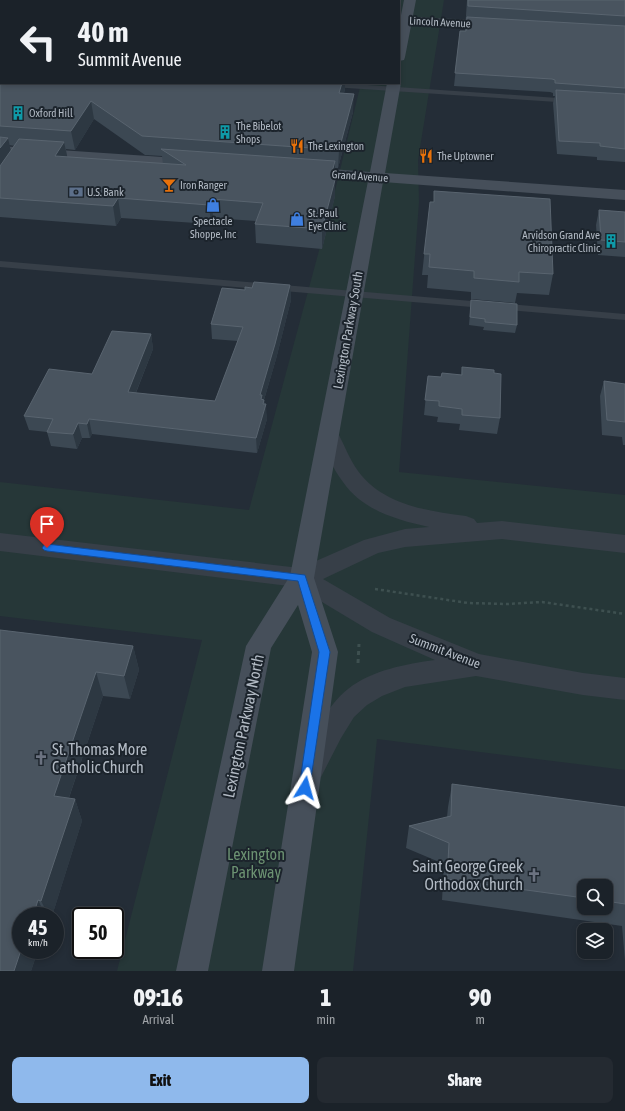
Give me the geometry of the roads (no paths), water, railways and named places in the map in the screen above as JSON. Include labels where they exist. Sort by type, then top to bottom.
[{"type":"main road","points":[[400,45],[402,20],[410,0]]},
{"type":"main road","name":"Lexington Parkway South","points":[[302,578],[394,86]]},
{"type":"main road","points":[[0,150],[18,157],[205,165]]},
{"type":"main road","name":"Grand Avenue","points":[[290,171],[625,195]]},
{"type":"main road","points":[[278,971],[325,652],[302,578]]},
{"type":"main road","name":"Lexington Parkway North","points":[[192,971],[260,646],[302,578]]},
{"type":"street","name":"Lincoln Avenue","points":[[402,20],[508,26]]},
{"type":"street","points":[[329,436],[352,480],[372,498],[395,509],[454,524],[625,544]]},
{"type":"street","points":[[302,578],[372,546],[405,538],[502,530]]},
{"type":"street","name":"Summit Avenue","points":[[0,542],[302,578],[381,625],[477,665],[584,684],[625,689]]},
{"type":"street","points":[[307,773],[345,710],[363,692],[381,683],[401,677],[477,665]]},
{"type":"lane","points":[[333,84],[394,86],[579,101]]},
{"type":"lane","points":[[0,264],[625,317]]},
{"type":"place","name":"Oxford Hill","points":[[18,113]]},
{"type":"place","name":"The Bibelot Shops","points":[[225,132]]},
{"type":"place","name":"The Lexington","points":[[297,146]]},
{"type":"place","name":"The Uptowner","points":[[426,156]]},
{"type":"place","name":"Iron Ranger","points":[[169,185]]},
{"type":"place","name":"U.S. Bank","points":[[76,192]]},
{"type":"place","name":"Spectacle Shoppe, Inc","points":[[213,205]]},
{"type":"place","name":"St. Paul Eye Clinic","points":[[297,219]]},
{"type":"place","name":"Arvidson Grand Ave Chiropractic Clinic","points":[[611,241]]},
{"type":"place","name":"St. Thomas More Catholic Church","points":[[41,758]]},
{"type":"place","name":"Saint George Greek Orthodox Church","points":[[534,875]]},
{"type":"park label","name":"Lexington Parkway","points":[[256,863]]}]
